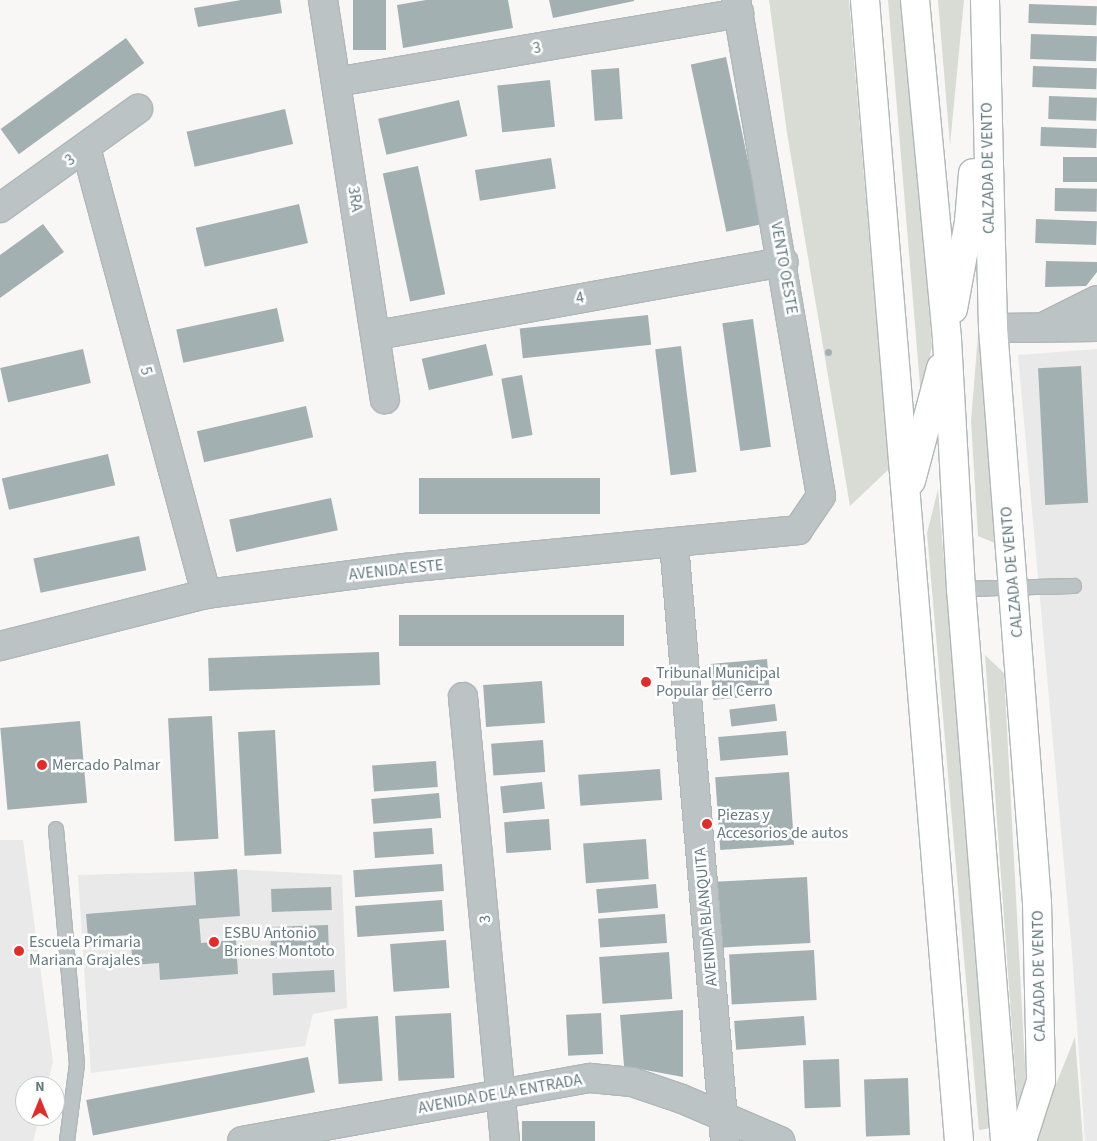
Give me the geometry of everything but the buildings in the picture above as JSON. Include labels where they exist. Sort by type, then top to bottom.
[{"type":"main road","points":[[866,0],[959,1141]]},
{"type":"main road","points":[[915,0],[948,339],[961,588],[1005,1141]]},
{"type":"main road","points":[[906,497],[948,339],[969,222],[985,7]]},
{"type":"main road","name":"CALZADA DE VENTO","points":[[985,7],[992,328],[1014,587],[1037,902],[1041,1082],[1022,1141]]},
{"type":"street","name":"3RA","points":[[323,0],[377,335],[385,399]]},
{"type":"street","name":"3","points":[[336,82],[738,6]]},
{"type":"street","name":"VENTO OESTE","points":[[738,6],[783,262],[821,496],[798,530]]},
{"type":"street","name":"3","points":[[0,208],[138,109]]},
{"type":"street","name":"5","points":[[86,148],[206,594]]},
{"type":"street","name":"4","points":[[377,335],[783,262]]},
{"type":"street","points":[[1039,329],[1097,300]]},
{"type":"street","points":[[992,328],[1039,329],[1097,326]]},
{"type":"street","name":"AVENIDA ESTE","points":[[0,646],[206,594],[390,569],[674,544],[798,530]]},
{"type":"street","name":"AVENIDA BLANQUITA","points":[[674,544],[724,1129]]},
{"type":"street","name":"3","points":[[464,697],[505,1141]]},
{"type":"street","name":"AVENIDA DE LA ENTRADA","points":[[242,1141],[279,1138],[590,1078],[632,1082],[682,1099],[724,1129],[780,1141]]},
{"type":"lane","points":[[961,588],[1074,586]]},
{"type":"lane","points":[[56,829],[77,1064],[67,1141]]},
{"type":"shaded area","points":[[769,0],[849,0],[889,469],[850,506],[787,133]]},
{"type":"shaded area","points":[[888,0],[902,0],[932,345],[922,409]]},
{"type":"shaded area","points":[[938,0],[964,0],[950,145]]},
{"type":"shaded area","points":[[979,322],[997,544],[978,536],[971,421]]},
{"type":"shaded area","points":[[1097,349],[1097,1141],[1085,1141],[1072,953],[1018,355]]},
{"type":"shaded area","points":[[938,489],[992,1128],[979,1130],[927,533]]},
{"type":"shaded area","points":[[985,655],[1004,673],[1026,1084],[1018,1111]]},
{"type":"shaded area","name":"Escuela Primaria Mariana Grajales","points":[[0,840],[23,840],[53,1062],[50,1076],[15,1076],[15,1126],[37,1126],[33,1141],[0,1141]]},
{"type":"shaded area","name":"ESBU Antonio Briones Montoto","points":[[245,870],[342,875],[347,1008],[313,1014],[305,1046],[91,1073],[78,875]]},
{"type":"shaded area","points":[[1075,1037],[1083,1141],[1033,1141]]},
{"type":"place","name":"Tribunal Municipal Popular del Cerro","points":[[646,682]]},
{"type":"place","name":"Mercado Palmar","points":[[42,765]]},
{"type":"place","name":"Piezas y Accesorios de autos","points":[[707,824]]},
{"type":"place","name":"ESBU Antonio Briones Montoto","points":[[214,942]]},
{"type":"place","name":"Escuela Primaria Mariana Grajales","points":[[19,951]]}]
